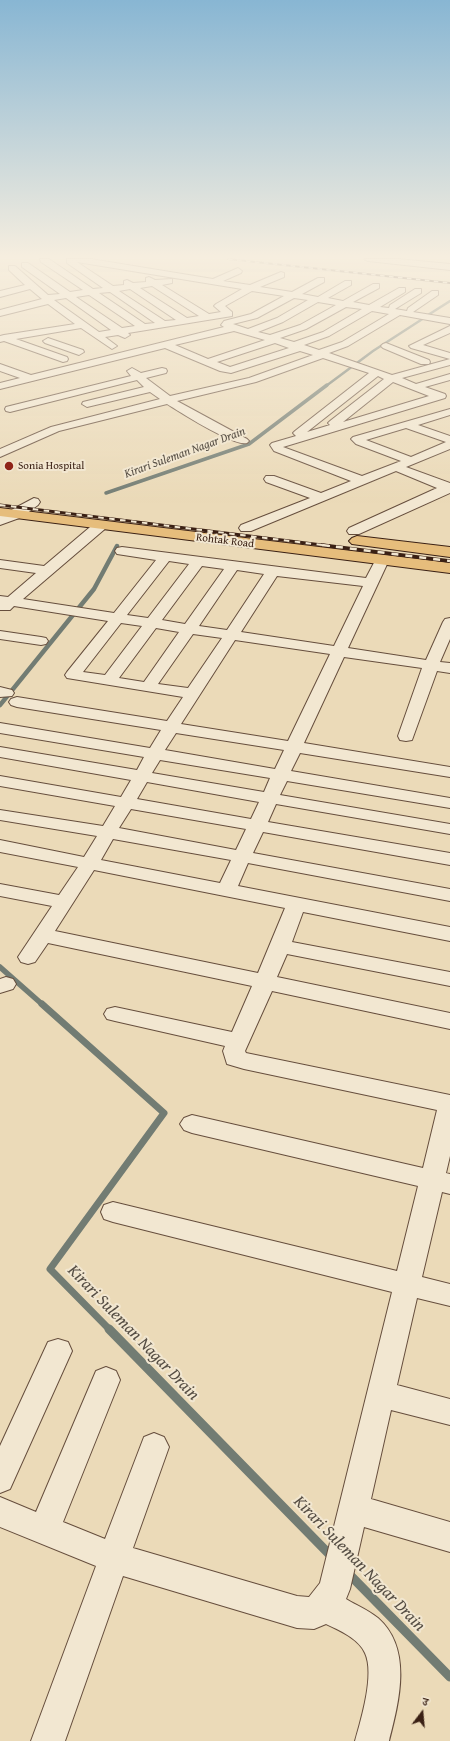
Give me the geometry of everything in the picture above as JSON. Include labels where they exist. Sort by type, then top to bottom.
[{"type":"highway","name":"Rohtak Road","points":[[0,498],[308,536]]},
{"type":"highway","name":"Rohtak Road","points":[[0,512],[382,560],[449,564]]},
{"type":"highway","points":[[339,539],[450,552]]},
{"type":"street","points":[[9,340],[63,359]]},
{"type":"street","points":[[46,340],[79,352]]},
{"type":"street","points":[[90,340],[112,346],[104,340]]},
{"type":"street","points":[[132,340],[146,351]]},
{"type":"street","points":[[124,365],[146,351],[185,340]]},
{"type":"street","points":[[208,362],[271,340]]},
{"type":"street","points":[[273,340],[361,366],[438,396]]},
{"type":"street","points":[[166,345],[193,353],[208,362],[231,370],[313,340]]},
{"type":"street","points":[[0,453],[55,429],[109,414],[252,380],[346,344],[352,340]]},
{"type":"street","points":[[422,340],[414,346],[450,356]]},
{"type":"street","points":[[386,346],[436,366]]},
{"type":"street","points":[[438,353],[450,348]]},
{"type":"street","points":[[10,409],[139,377],[193,353]]},
{"type":"street","points":[[327,428],[391,378],[450,362]]},
{"type":"street","points":[[1,368],[31,386],[124,365],[166,364]]},
{"type":"street","points":[[124,365],[167,400],[207,423],[243,441]]},
{"type":"street","points":[[393,366],[411,372]]},
{"type":"street","points":[[291,439],[376,372]]},
{"type":"street","points":[[415,387],[450,377]]},
{"type":"street","points":[[0,386],[52,387],[109,414]]},
{"type":"street","points":[[87,404],[152,388]]},
{"type":"street","points":[[362,481],[275,447],[278,443],[450,393]]},
{"type":"street","points":[[412,461],[360,442],[357,439],[450,412]]},
{"type":"street","points":[[425,419],[450,422]]},
{"type":"street","points":[[407,425],[450,440]]},
{"type":"street","points":[[246,528],[450,445]]},
{"type":"street","points":[[395,468],[450,488]]},
{"type":"street","points":[[270,479],[322,498]]},
{"type":"street","points":[[354,530],[450,488]]},
{"type":"street","points":[[0,521],[16,514],[34,502]]},
{"type":"street","points":[[3,604],[47,571],[102,525]]},
{"type":"street","points":[[122,551],[371,583]]},
{"type":"street","points":[[165,557],[73,675],[192,694]]},
{"type":"street","points":[[226,891],[382,560]]},
{"type":"street","points":[[109,681],[198,561]]},
{"type":"street","points":[[0,564],[47,571]]},
{"type":"street","points":[[148,687],[233,566]]},
{"type":"street","points":[[28,958],[127,803],[171,727],[273,571]]},
{"type":"street","points":[[3,604],[70,611],[450,668]]},
{"type":"street","points":[[406,736],[431,665],[450,622]]},
{"type":"street","points":[[0,635],[41,641]]},
{"type":"street","points":[[8,696],[171,727],[450,772]]},
{"type":"street","points":[[0,728],[450,803]]},
{"type":"street","points":[[0,752],[450,829]]},
{"type":"street","points":[[0,781],[450,859]]},
{"type":"street","points":[[0,815],[242,856],[450,895]]},
{"type":"street","points":[[0,846],[450,934]]},
{"type":"street","points":[[0,890],[64,902]]},
{"type":"street","points":[[0,1512],[114,1558],[297,1612],[314,1613],[329,1597],[406,1284],[441,1182],[450,1105],[235,1058],[234,1050],[265,982],[297,903]]},
{"type":"street","points":[[42,935],[450,1021]]},
{"type":"street","points":[[280,946],[450,979]]},
{"type":"street","points":[[115,1014],[238,1041]]},
{"type":"street","points":[[192,1124],[441,1182]]},
{"type":"street","points":[[113,1212],[450,1295]]},
{"type":"street","points":[[0,1479],[58,1351]]},
{"type":"street","points":[[44,1530],[106,1380]]},
{"type":"street","points":[[380,1394],[450,1412]]},
{"type":"street","points":[[48,1741],[154,1447]]},
{"type":"street","points":[[349,1520],[450,1537]]},
{"type":"street","points":[[329,1597],[368,1630],[381,1646],[384,1662],[384,1691],[372,1741]]},
{"type":"waterway","name":"Kirari Suleman Nagar Drain","points":[[326,386],[390,340]]},
{"type":"waterway","name":"Kirari Suleman Nagar Drain","points":[[106,493],[249,444],[327,385]]},
{"type":"waterway","name":"Kirari Suleman Nagar Drain","points":[[0,705],[94,589],[117,546]]},
{"type":"waterway","name":"Kirari Suleman Nagar Drain","points":[[0,967],[43,1005]]},
{"type":"waterway","name":"Kirari Suleman Nagar Drain","points":[[42,1004],[164,1113],[50,1269],[110,1330]]},
{"type":"waterway","name":"Kirari Suleman Nagar Drain","points":[[109,1329],[332,1557]]},
{"type":"waterway","name":"Kirari Suleman Nagar Drain","points":[[348,1573],[450,1677]]},
{"type":"railway","points":[[0,505],[330,546]]},
{"type":"railway","points":[[322,545],[330,546]]},
{"type":"railway","points":[[330,546],[450,561]]},
{"type":"place","name":"Sonia Hospital","points":[[9,466]]}]
